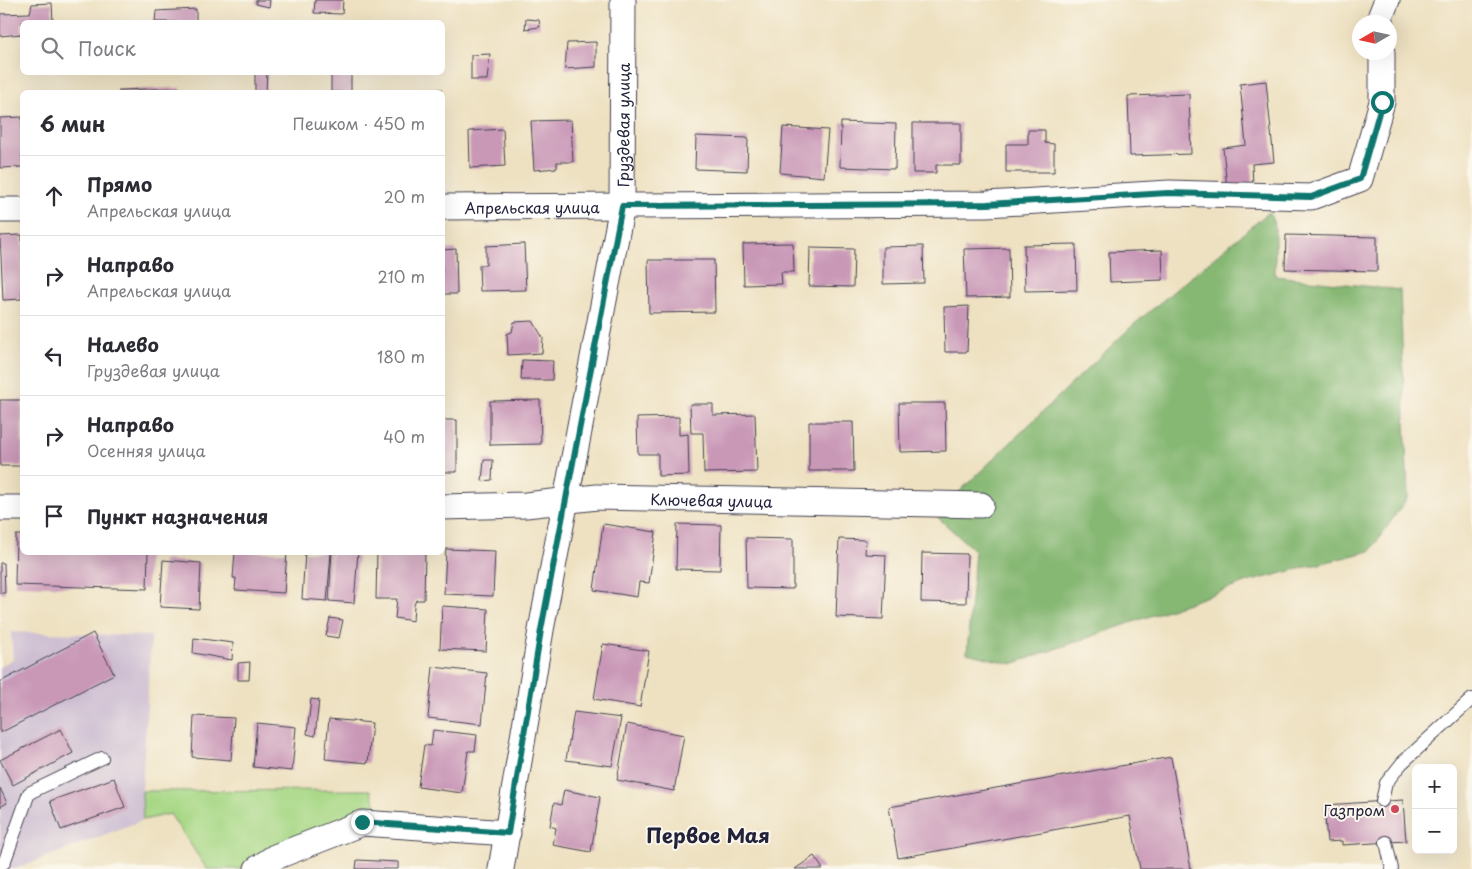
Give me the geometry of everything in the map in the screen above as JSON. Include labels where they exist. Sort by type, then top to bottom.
[{"type":"street","name":"Груздевая улица","points":[[501,869],[541,630],[622,206],[624,0]]},
{"type":"street","points":[[1384,15],[1387,0]]},
{"type":"street","name":"Апрельская улица","points":[[445,207],[987,204],[1168,193],[1311,197],[1360,179],[1382,102],[1382,60]]},
{"type":"street","points":[[0,210],[20,210]]},
{"type":"street","name":"Ключевая улица","points":[[445,507],[526,505],[597,497],[981,505]]},
{"type":"street","points":[[0,508],[20,508]]},
{"type":"street","points":[[256,869],[275,857],[362,822],[508,833]]},
{"type":"lane","points":[[1382,802],[1386,783],[1402,763],[1472,699]]},
{"type":"lane","points":[[0,864],[4,862],[30,792],[102,758]]},
{"type":"lane","points":[[1386,842],[1392,869]]},
{"type":"shaded area","points":[[11,632],[151,636],[142,791],[143,820],[15,869],[0,869],[0,667],[13,659]]},
{"type":"green space","points":[[1269,212],[1275,226],[1275,276],[1400,290],[1408,497],[1370,551],[1251,581],[1012,664],[967,653],[975,551],[935,515],[1132,326]]},
{"type":"green space","points":[[370,790],[377,807],[276,846],[239,869],[207,869],[170,814],[143,820],[142,791]]},
{"type":"building","points":[[256,0],[270,0],[269,7],[256,4]]},
{"type":"building","points":[[315,0],[343,0],[342,14],[314,13]]},
{"type":"building","points":[[52,3],[53,20],[20,20],[20,34],[0,36],[0,14],[30,13],[32,4]]},
{"type":"building","points":[[196,9],[196,20],[155,20],[156,11]]},
{"type":"building","points":[[526,19],[539,20],[540,27],[525,29]]},
{"type":"building","points":[[596,42],[596,67],[565,69],[567,43]]},
{"type":"building","points":[[490,54],[487,80],[471,80],[471,55]]},
{"type":"building","points":[[255,75],[267,75],[266,90],[255,90]]},
{"type":"building","points":[[331,75],[351,75],[351,90],[331,90]]},
{"type":"building","points":[[1266,81],[1274,162],[1252,164],[1253,186],[1227,188],[1223,148],[1246,145],[1240,84]]},
{"type":"building","points":[[180,88],[180,90],[119,90]]},
{"type":"building","points":[[1189,94],[1191,154],[1130,156],[1128,96]]},
{"type":"building","points":[[20,117],[20,167],[0,168],[0,118]]},
{"type":"building","points":[[571,120],[573,162],[557,162],[557,168],[534,170],[531,121]]},
{"type":"building","points":[[841,122],[896,124],[895,169],[840,167]]},
{"type":"building","points":[[913,123],[961,123],[961,165],[936,165],[936,173],[913,173]]},
{"type":"building","points":[[783,127],[828,130],[824,177],[780,173]]},
{"type":"building","points":[[503,129],[505,166],[470,168],[469,131]]},
{"type":"building","points":[[1028,130],[1045,130],[1045,143],[1054,144],[1054,172],[1006,172],[1006,144],[1028,144]]},
{"type":"building","points":[[696,136],[748,138],[747,171],[695,169]]},
{"type":"building","points":[[20,235],[20,299],[3,300],[0,236]]},
{"type":"building","points":[[1286,235],[1377,237],[1377,271],[1285,269]]},
{"type":"building","points":[[793,243],[794,272],[781,272],[782,284],[744,285],[743,244]]},
{"type":"building","points":[[524,244],[526,290],[480,291],[479,265],[486,265],[486,246]]},
{"type":"building","points":[[1076,244],[1077,290],[1025,291],[1024,245]]},
{"type":"building","points":[[923,246],[924,283],[883,284],[883,247]]},
{"type":"building","points":[[810,248],[854,249],[853,287],[809,286]]},
{"type":"building","points":[[1009,248],[1010,297],[966,298],[964,249]]},
{"type":"building","points":[[456,249],[457,294],[445,294],[445,250]]},
{"type":"building","points":[[1162,250],[1163,280],[1110,282],[1109,252]]},
{"type":"building","points":[[648,260],[714,260],[715,312],[649,313]]},
{"type":"building","points":[[969,306],[967,352],[945,352],[944,307]]},
{"type":"building","points":[[533,321],[543,338],[542,353],[508,355],[507,334],[512,332],[514,322]]},
{"type":"building","points":[[522,360],[553,361],[552,380],[521,380]]},
{"type":"building","points":[[0,400],[20,400],[20,466],[0,466]]},
{"type":"building","points":[[540,400],[541,444],[490,445],[490,401]]},
{"type":"building","points":[[899,403],[945,403],[946,451],[900,452]]},
{"type":"building","points":[[690,404],[713,404],[713,415],[755,414],[757,472],[704,473],[703,433],[691,433]]},
{"type":"building","points":[[679,417],[679,435],[688,434],[689,475],[658,476],[658,454],[638,454],[637,418]]},
{"type":"building","points":[[445,420],[457,420],[457,472],[445,472]]},
{"type":"building","points":[[809,422],[853,422],[854,471],[809,471]]},
{"type":"building","points":[[484,460],[493,460],[492,480],[482,481]]},
{"type":"building","points":[[603,524],[656,532],[649,583],[639,582],[637,597],[594,590]]},
{"type":"building","points":[[677,524],[721,525],[720,570],[676,569]]},
{"type":"building","points":[[16,535],[20,535],[20,555],[148,555],[147,589],[15,585]]},
{"type":"building","points":[[746,538],[793,539],[793,589],[747,588]]},
{"type":"building","points":[[839,539],[866,540],[865,554],[886,555],[883,619],[836,617]]},
{"type":"building","points":[[446,549],[495,551],[493,596],[444,594]]},
{"type":"building","points":[[922,553],[967,554],[966,603],[921,602]]},
{"type":"building","points":[[235,555],[287,555],[284,593],[235,590],[236,578],[233,578]]},
{"type":"building","points":[[305,555],[331,555],[327,601],[302,599]]},
{"type":"building","points":[[332,555],[358,555],[354,603],[329,601]]},
{"type":"building","points":[[377,555],[425,555],[424,600],[416,600],[413,621],[395,618],[397,599],[376,599]]},
{"type":"building","points":[[163,560],[201,563],[199,609],[160,607]]},
{"type":"building","points":[[0,563],[4,563],[5,593],[0,593]]},
{"type":"building","points":[[442,606],[488,609],[486,651],[440,649]]},
{"type":"building","points":[[330,618],[343,620],[339,638],[326,636]]},
{"type":"building","points":[[93,633],[114,674],[0,733],[0,682]]},
{"type":"building","points":[[194,638],[233,643],[232,660],[193,653]]},
{"type":"building","points":[[603,644],[649,651],[640,707],[594,699]]},
{"type":"building","points":[[250,662],[249,680],[238,680],[238,663]]},
{"type":"building","points":[[433,667],[487,673],[482,724],[428,718]]},
{"type":"building","points":[[311,699],[319,700],[315,736],[307,734]]},
{"type":"building","points":[[574,712],[621,718],[612,766],[566,760]]},
{"type":"building","points":[[194,716],[234,718],[231,760],[192,757]]},
{"type":"building","points":[[329,719],[372,723],[368,763],[325,759]]},
{"type":"building","points":[[257,723],[296,727],[292,771],[253,767]]},
{"type":"building","points":[[627,724],[684,735],[674,791],[617,780]]},
{"type":"building","points":[[61,729],[73,753],[13,785],[0,760]]},
{"type":"building","points":[[433,730],[477,735],[475,751],[468,751],[462,793],[418,787],[424,745],[431,746]]},
{"type":"building","points":[[1171,757],[1191,869],[1140,869],[1130,816],[898,858],[889,807]]},
{"type":"building","points":[[114,778],[125,807],[61,830],[50,801]]},
{"type":"building","points":[[0,788],[7,803],[0,807]]},
{"type":"building","points":[[564,790],[600,797],[591,852],[553,845],[556,828],[550,826],[554,803],[561,805]]},
{"type":"building","points":[[1403,800],[1406,841],[1342,845],[1342,841],[1327,842],[1324,805]]},
{"type":"building","points":[[814,856],[823,869],[795,869]]},
{"type":"building","points":[[357,860],[398,862],[398,869],[356,869]]},
{"type":"place","name":"Газпром","points":[[1395,809]]},
{"type":"district","name":"Первое Мая","points":[[708,835]]},
{"type":"route","points":[[362,822],[508,833],[541,630],[622,206],[987,204],[1168,193],[1311,197],[1360,179],[1382,102]]}]
